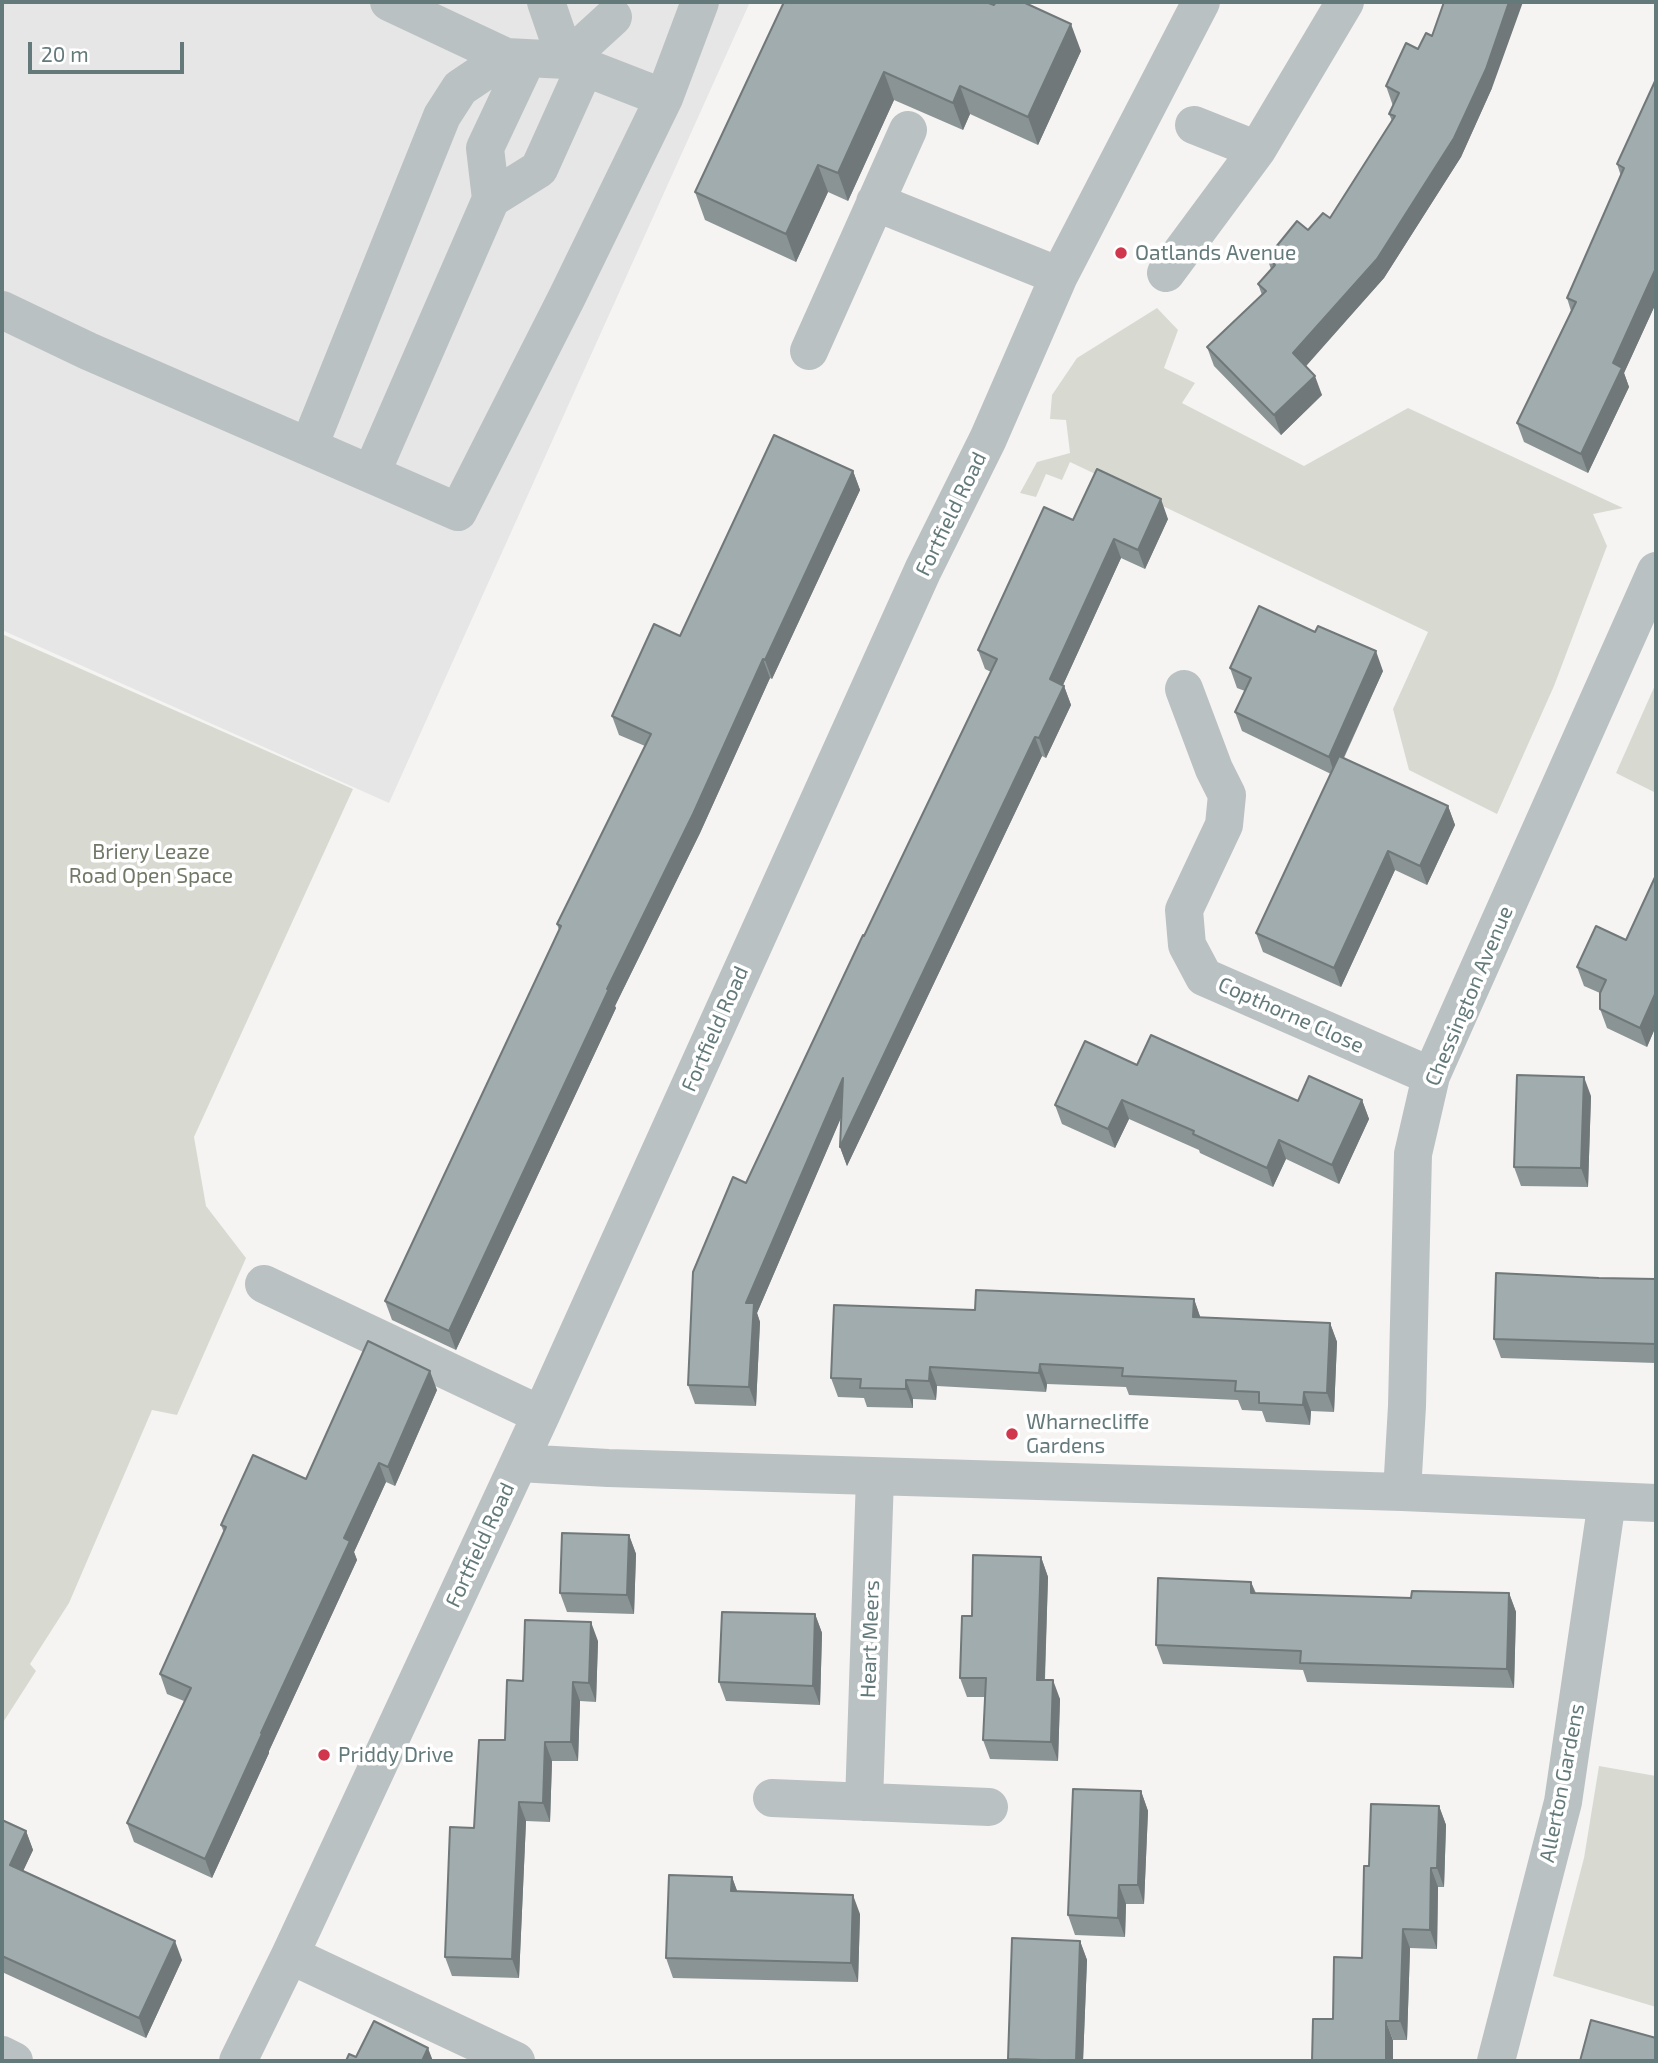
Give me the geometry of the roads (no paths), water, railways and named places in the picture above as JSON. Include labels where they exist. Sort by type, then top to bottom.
[{"type":"street","points":[[389,2],[516,58],[576,63],[664,98]]},
{"type":"street","points":[[547,2],[576,63]]},
{"type":"street","points":[[2,310],[458,513],[664,98],[700,2]]},
{"type":"street","name":"Fortfield Road","points":[[238,2061],[519,1463],[923,570],[988,439],[1059,276],[1201,2]]},
{"type":"street","points":[[1166,273],[1257,150],[1345,2]]},
{"type":"street","points":[[491,199],[539,169],[576,63],[612,17]]},
{"type":"street","points":[[371,474],[491,199],[485,148],[516,58]]},
{"type":"street","points":[[309,446],[442,116],[460,88],[516,58]]},
{"type":"street","points":[[1194,125],[1257,150]]},
{"type":"street","points":[[810,351],[908,130]]},
{"type":"street","points":[[875,202],[1059,276]]},
{"type":"street","name":"Chessington Avenue","points":[[1402,1492],[1407,1406],[1413,1154],[1431,1076],[1656,571]]},
{"type":"street","name":"Copthorne Close","points":[[1184,689],[1213,769],[1227,796],[1224,825],[1184,910],[1188,945],[1204,977],[1431,1076]]},
{"type":"street","points":[[264,1284],[541,1415]]},
{"type":"street","points":[[519,1463],[1656,1503]]},
{"type":"street","name":"Heart Meers","points":[[864,1802],[875,1477]]},
{"type":"street","name":"Allerton Gardens","points":[[1496,2061],[1563,1802],[1607,1501]]},
{"type":"street","points":[[772,1797],[989,1807]]},
{"type":"street","points":[[290,1955],[516,2061]]},
{"type":"street","points":[[2,2055],[15,2061]]},
{"type":"place","name":"Oatlands Avenue","points":[[1121,253]]},
{"type":"place","name":"Wharnecliffe Gardens","points":[[1012,1434]]},
{"type":"place","name":"Priddy Drive","points":[[324,1755]]},
{"type":"park label","name":"Briery Leaze Road Open Space","points":[[151,864]]}]
